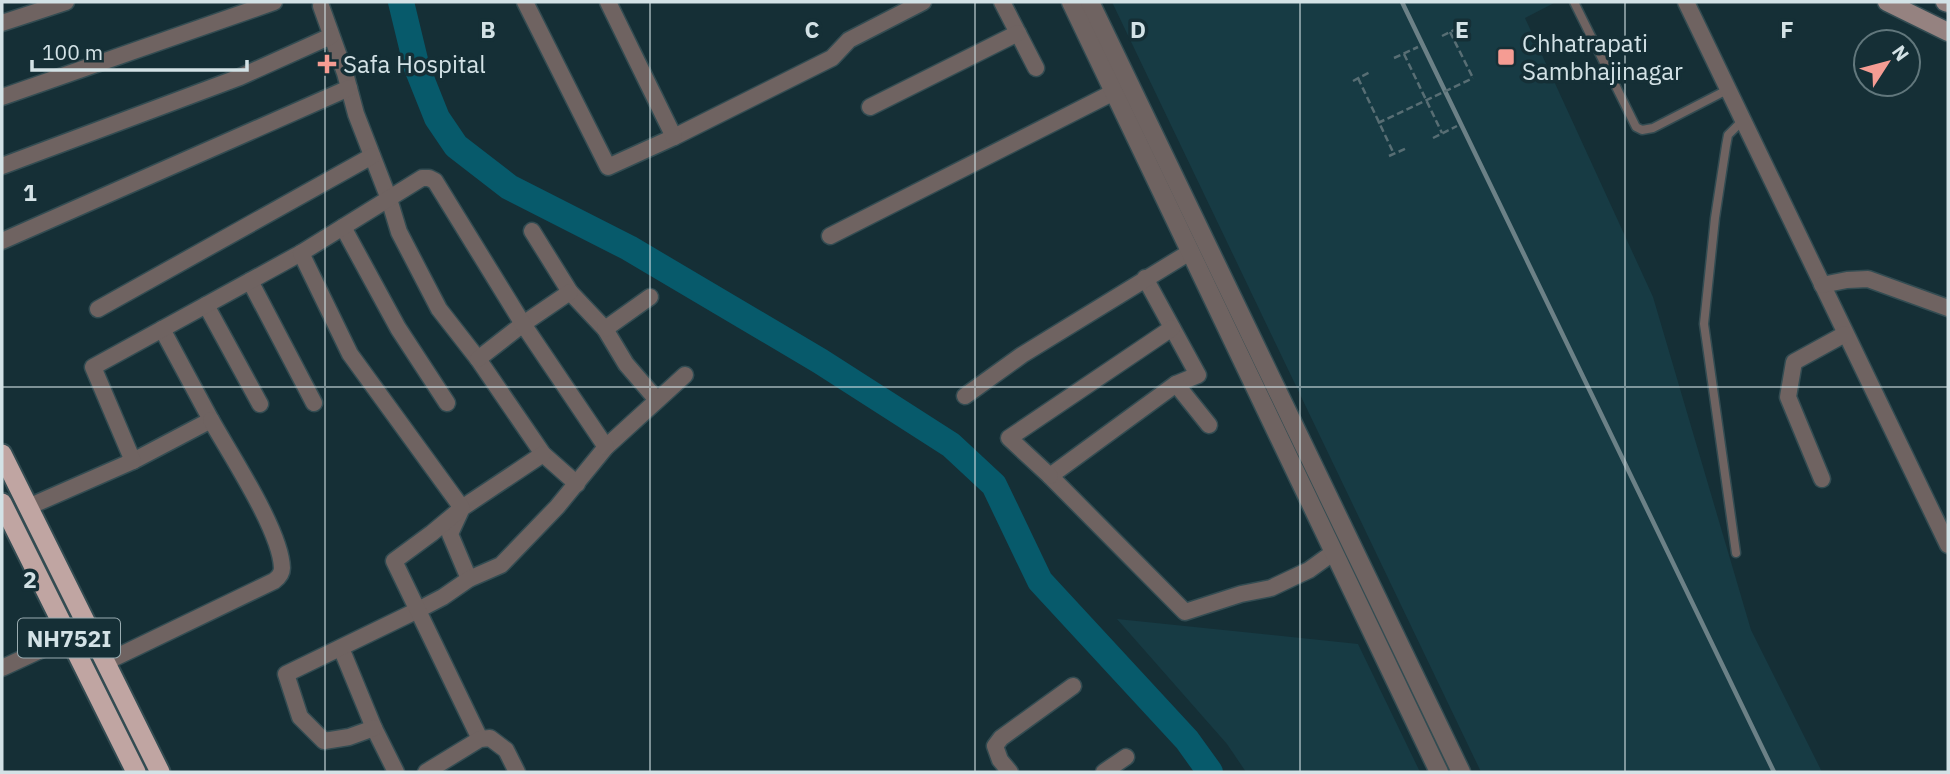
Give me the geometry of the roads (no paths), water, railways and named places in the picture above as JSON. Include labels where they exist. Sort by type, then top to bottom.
[{"type":"highway","name":"NH752I","points":[[2,454],[160,772]]},
{"type":"highway","name":"NH752I","points":[[2,503],[136,772]]},
{"type":"main road","points":[[1887,2],[1948,32]]},
{"type":"street","points":[[2,23],[66,2]]},
{"type":"street","points":[[2,97],[274,2]]},
{"type":"street","points":[[525,2],[608,167],[832,58],[849,40],[923,2]]},
{"type":"street","points":[[608,2],[674,137]]},
{"type":"street","points":[[1002,2],[1036,68]]},
{"type":"street","points":[[1071,2],[1439,772]]},
{"type":"street","points":[[1090,2],[1461,772]]},
{"type":"street","points":[[1686,2],[1948,545]]},
{"type":"street","points":[[322,3],[356,114],[399,232],[439,309],[478,359],[543,454],[577,484]]},
{"type":"street","points":[[870,107],[1018,33]]},
{"type":"street","points":[[2,166],[240,77],[331,36]]},
{"type":"street","points":[[2,241],[349,89]]},
{"type":"street","points":[[830,236],[1114,92]]},
{"type":"street","points":[[98,309],[372,156]]},
{"type":"street","points":[[133,461],[93,367],[301,253],[422,178],[435,181],[523,324],[607,447]]},
{"type":"street","points":[[343,227],[398,328],[447,403]]},
{"type":"street","points":[[532,231],[570,292],[605,329],[626,364],[657,400]]},
{"type":"street","points":[[965,396],[1022,355],[1190,252]]},
{"type":"street","points":[[301,253],[350,354],[462,508]]},
{"type":"street","points":[[1050,476],[1176,384],[1198,375],[1145,278]]},
{"type":"street","points":[[1822,285],[1868,279],[1948,308]]},
{"type":"street","points":[[250,281],[314,403]]},
{"type":"street","points":[[478,359],[570,292]]},
{"type":"street","points":[[605,329],[650,297]]},
{"type":"street","points":[[206,305],[260,404]]},
{"type":"street","points":[[1172,328],[1009,438],[1185,612],[1241,594],[1271,588],[1309,570],[1334,552]]},
{"type":"street","points":[[106,662],[274,581],[282,569],[271,528],[163,329]]},
{"type":"street","points":[[1822,479],[1788,397],[1794,362],[1845,334]]},
{"type":"street","points":[[374,727],[349,737],[324,741],[300,717],[286,674],[418,610],[469,579],[501,565],[577,484],[607,447],[685,375]]},
{"type":"street","points":[[1176,384],[1209,425]]},
{"type":"street","points":[[28,507],[133,461],[211,420]]},
{"type":"street","points":[[480,740],[394,561],[462,508],[543,454]]},
{"type":"street","points":[[462,508],[450,534],[469,579]]},
{"type":"street","points":[[2,668],[69,637]]},
{"type":"street","points":[[341,648],[396,772]]},
{"type":"street","points":[[1010,772],[1000,760],[995,746],[1001,738],[1073,686]]},
{"type":"street","points":[[430,771],[480,740],[490,738],[506,750],[517,772]]},
{"type":"street","points":[[1104,772],[1126,757]]},
{"type":"lane","points":[[1574,2],[1636,127],[1642,130],[1653,128],[1727,90]]},
{"type":"lane","points":[[1736,554],[1704,324],[1715,218],[1728,135],[1742,121]]},
{"type":"waterway","points":[[401,2],[417,68],[437,118],[456,146],[509,187],[629,248],[820,361],[951,445],[994,485],[1040,581],[1187,740],[1210,772]]},
{"type":"railway","points":[[1402,2],[1774,772]]},
{"type":"place","name":"Chhatrapati Sambhajinagar","points":[[1506,57]]},
{"type":"place","name":"Safa Hospital","points":[[327,64]]}]
